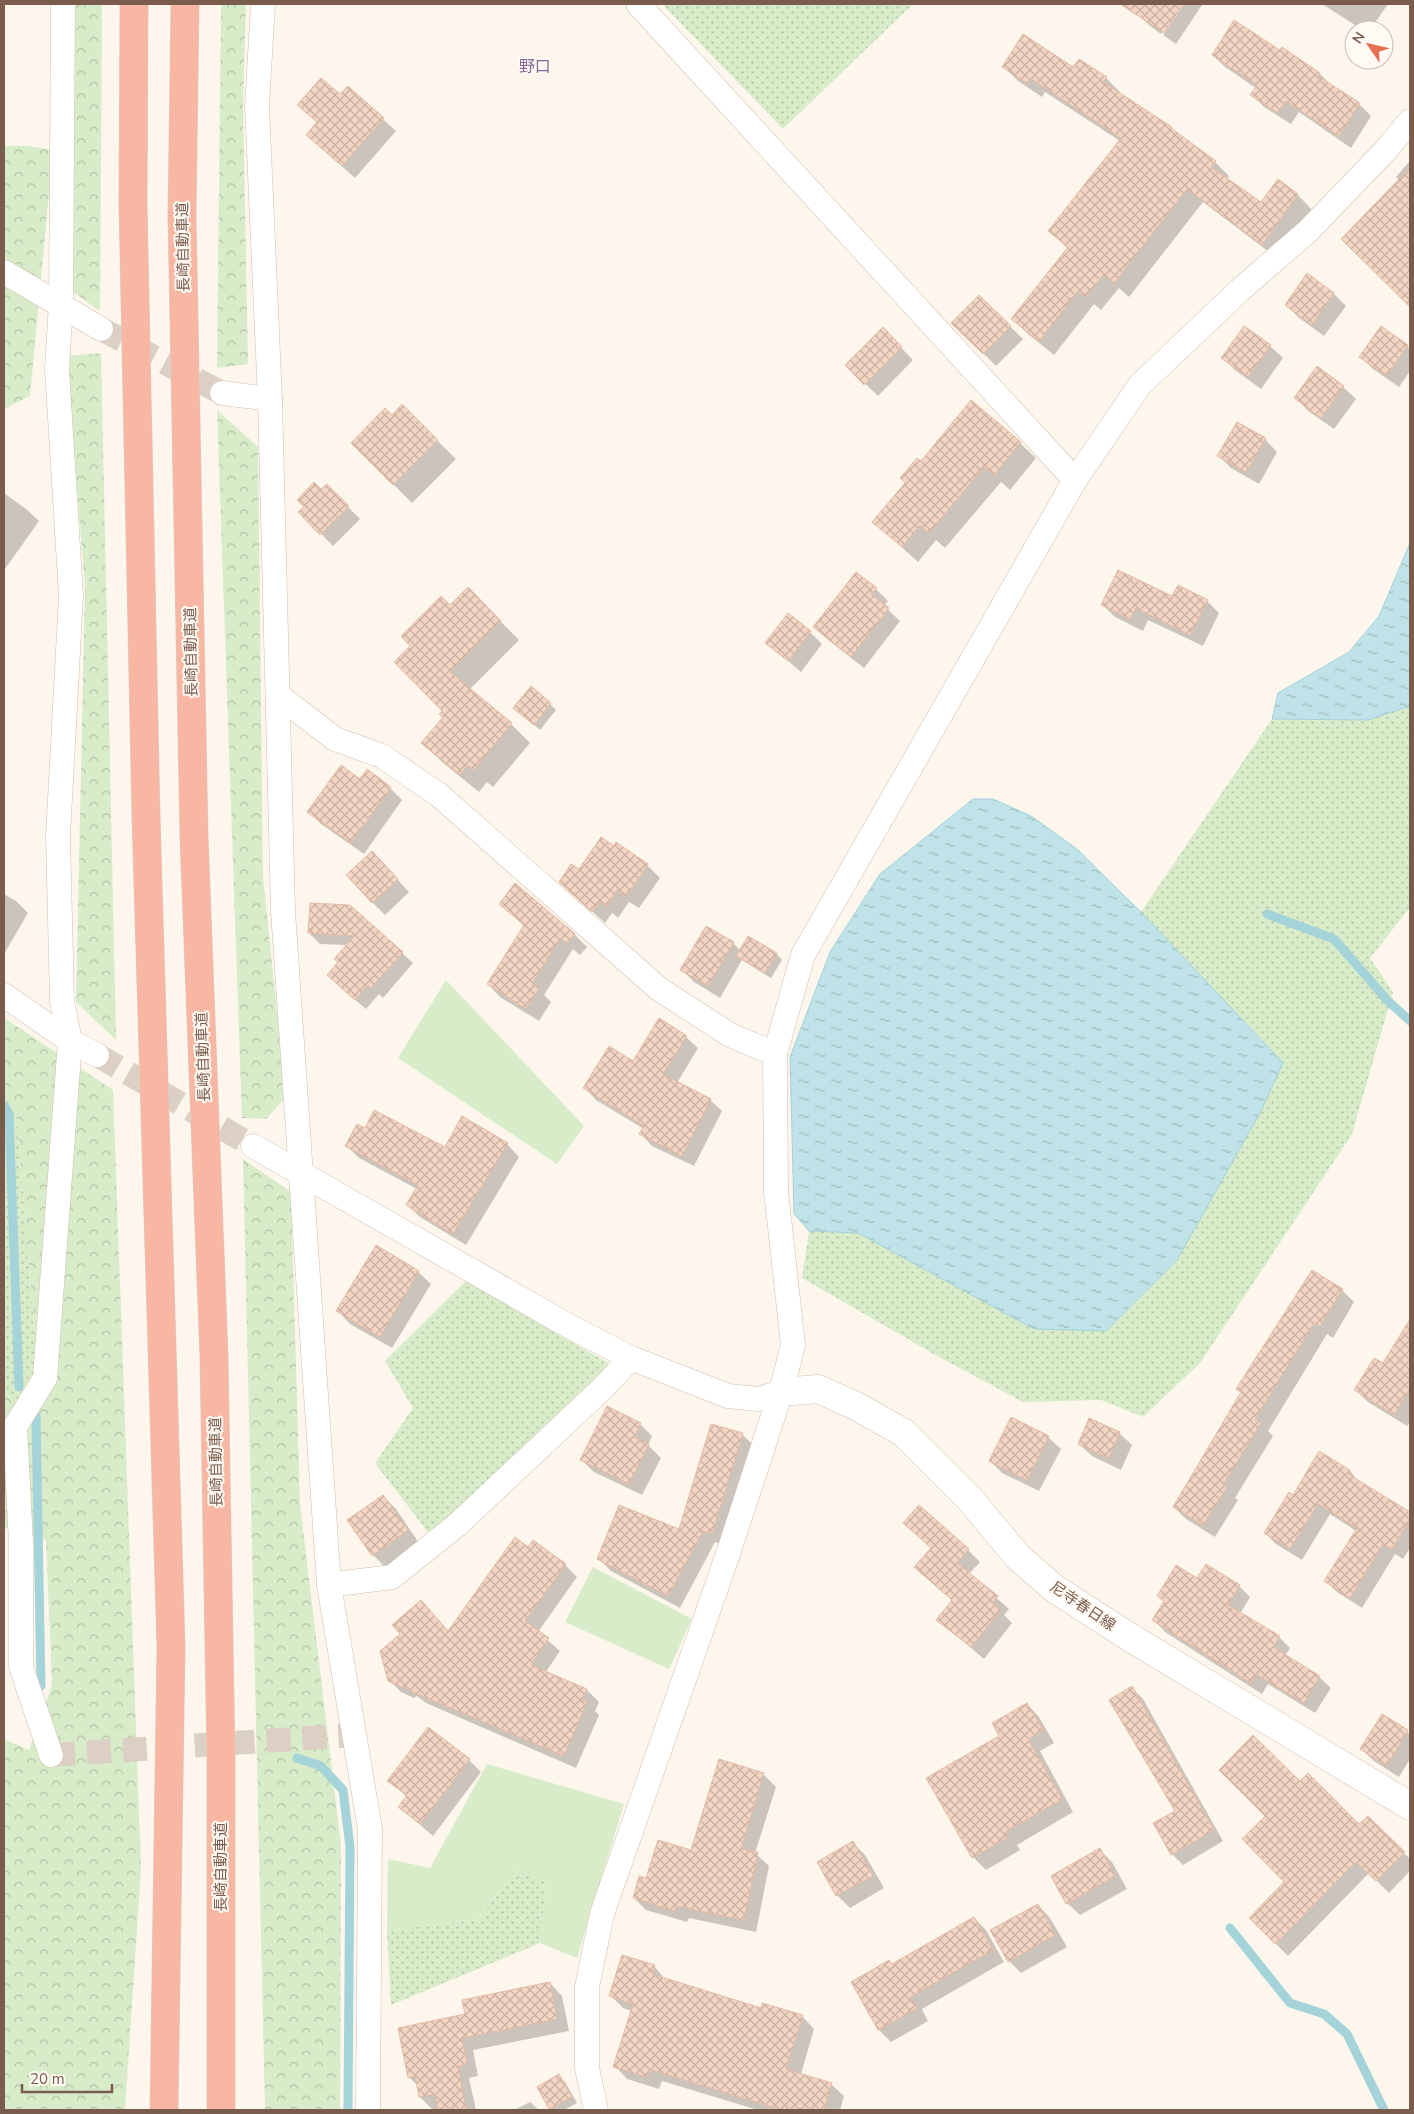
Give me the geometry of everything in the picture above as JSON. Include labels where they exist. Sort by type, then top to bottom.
[{"type":"highway","points":[[134,4],[133,204],[146,797],[171,1646],[164,2110]]},
{"type":"highway","name":"長崎自動車道","points":[[185,4],[182,216],[194,837],[214,1366],[221,1758],[222,2110]]},
{"type":"street","points":[[52,1755],[21,1668],[21,1543],[15,1427],[45,1378],[70,1041],[62,1000],[58,836],[71,596],[57,369],[61,304],[63,4]]},
{"type":"street","points":[[263,4],[257,106],[270,398],[283,911],[329,1585],[370,1829],[368,2110]]},
{"type":"street","points":[[638,4],[1075,480]]},
{"type":"street","points":[[596,2110],[587,2068],[587,1988],[602,1914],[727,1557],[781,1392],[793,1345],[776,1191],[775,1054],[803,955],[1075,480],[1140,385],[1240,290],[1308,231],[1385,152],[1410,121]]},
{"type":"street","points":[[4,272],[101,329]]},
{"type":"street","points":[[222,393],[270,398]]},
{"type":"street","points":[[279,696],[335,739],[382,756],[439,795],[659,989],[730,1035],[775,1054]]},
{"type":"street","points":[[4,995],[70,1041],[97,1055]]},
{"type":"street","points":[[253,1146],[567,1325],[631,1358],[728,1396],[758,1399],[781,1392]]},
{"type":"street","points":[[329,1585],[392,1577],[456,1525],[604,1388],[631,1358]]},
{"type":"street","name":"尼寺春日線","points":[[781,1392],[818,1389],[856,1406],[904,1433],[969,1498],[1018,1557],[1055,1589],[1131,1638],[1410,1806]]},
{"type":"green space","points":[[73,4],[102,4],[100,311],[69,289]]},
{"type":"green space","points":[[221,4],[246,4],[243,105],[248,364],[217,368]]},
{"type":"green space","points":[[662,4],[913,4],[783,129]]},
{"type":"green space","points":[[4,146],[26,146],[53,150],[30,396],[4,409]]},
{"type":"green space","points":[[101,353],[116,1040],[76,1002],[85,586],[66,356]]},
{"type":"green space","points":[[217,410],[258,447],[263,877],[286,1097],[266,1119],[242,1118]]},
{"type":"green space","points":[[1410,706],[1410,907],[1370,958],[1393,992],[1352,1134],[1200,1363],[1143,1417],[1101,1400],[1023,1402],[941,1358],[802,1278],[809,1231],[857,1233],[1034,1329],[1282,1063],[1141,912],[1272,719],[1368,720]]},
{"type":"green space","points":[[446,980],[584,1126],[557,1164],[398,1058]]},
{"type":"green space","points":[[4,1018],[113,1090],[141,1868],[125,2110],[4,2110],[4,1739],[29,1750],[52,1685],[46,1540],[4,1527],[4,1393],[41,1410],[16,1108],[4,1103]]},
{"type":"green space","points":[[4,1103],[16,1107],[41,1411],[4,1393]]},
{"type":"green space","points":[[243,1159],[291,1192],[300,1504],[341,1845],[340,2110],[265,2110]]},
{"type":"green space","points":[[466,1281],[610,1364],[430,1535],[375,1463],[413,1408],[385,1361]]},
{"type":"green space","points":[[593,1567],[692,1619],[669,1669],[565,1622]]},
{"type":"green space","points":[[487,1764],[624,1804],[577,1958],[540,1943],[547,1882],[515,1870],[479,1919],[387,1931],[388,1859],[430,1868]]},
{"type":"green space","points":[[515,1870],[547,1882],[540,1943],[391,2005],[387,1931],[479,1919]]},
{"type":"water","points":[[1410,543],[1410,706],[1368,720],[1272,719],[1278,693],[1349,652],[1379,616]]},
{"type":"water","points":[[973,799],[993,799],[1031,816],[1077,849],[1141,912],[1283,1063],[1261,1111],[1177,1260],[1106,1331],[1034,1329],[858,1233],[809,1231],[794,1214],[790,1057],[830,952],[880,874]]},
{"type":"building","points":[[1120,4],[1183,4],[1164,33]]},
{"type":"building","points":[[1234,20],[1280,50],[1282,47],[1320,73],[1318,76],[1360,103],[1339,136],[1286,101],[1278,113],[1250,95],[1257,85],[1212,55]]},
{"type":"building","points":[[1023,34],[1073,67],[1079,59],[1107,77],[1103,82],[1172,127],[1216,161],[1211,167],[1261,202],[1278,179],[1298,194],[1262,245],[1187,189],[1114,283],[1103,275],[1086,297],[1078,291],[1039,341],[1011,319],[1068,247],[1048,231],[1121,138],[1030,78],[1027,83],[1002,67]]},
{"type":"building","points":[[321,78],[340,94],[348,86],[384,118],[342,166],[306,135],[317,122],[297,105]]},
{"type":"building","points":[[1410,168],[1410,307],[1341,239]]},
{"type":"building","points":[[1307,273],[1334,293],[1312,325],[1285,305]]},
{"type":"building","points":[[979,295],[1011,326],[983,354],[951,323]]},
{"type":"building","points":[[1244,326],[1271,345],[1248,377],[1221,358]]},
{"type":"building","points":[[1381,326],[1408,345],[1386,376],[1359,357]]},
{"type":"building","points":[[883,327],[902,347],[864,385],[845,365]]},
{"type":"building","points":[[1317,366],[1344,386],[1321,418],[1294,398]]},
{"type":"building","points":[[971,400],[1021,442],[994,475],[984,467],[929,533],[920,525],[902,547],[872,522],[905,483],[900,478],[917,458],[921,461]]},
{"type":"building","points":[[402,404],[438,440],[393,485],[351,443],[385,408],[392,415]]},
{"type":"building","points":[[1237,422],[1266,438],[1246,472],[1217,456]]},
{"type":"building","points":[[314,482],[321,489],[327,484],[349,506],[320,535],[298,512],[304,507],[297,500]]},
{"type":"building","points":[[1118,570],[1172,596],[1178,585],[1208,600],[1190,635],[1136,608],[1130,619],[1101,605]]},
{"type":"building","points":[[856,572],[877,588],[871,594],[889,608],[851,657],[813,627]]},
{"type":"building","points":[[468,587],[501,621],[450,672],[512,723],[474,770],[468,765],[460,775],[421,743],[443,717],[439,714],[442,711],[394,662],[410,646],[401,636],[441,596],[450,605]]},
{"type":"building","points":[[788,613],[811,631],[788,661],[765,643]]},
{"type":"building","points":[[531,686],[551,703],[534,725],[513,708]]},
{"type":"building","points":[[341,765],[360,779],[367,769],[391,787],[351,843],[307,812]]},
{"type":"building","points":[[601,837],[614,846],[616,842],[648,864],[626,897],[617,890],[606,907],[599,902],[592,912],[559,882],[571,864],[579,869]]},
{"type":"building","points":[[372,851],[398,879],[372,903],[346,875]]},
{"type":"building","points":[[515,883],[575,934],[567,943],[560,938],[532,984],[539,988],[526,1009],[487,984],[524,925],[499,904]]},
{"type":"building","points":[[310,903],[350,905],[403,952],[371,988],[368,985],[355,1000],[327,975],[338,962],[334,959],[354,936],[308,933]]},
{"type":"building","points":[[706,926],[734,942],[708,986],[680,970]]},
{"type":"building","points":[[748,936],[777,953],[765,973],[736,956]]},
{"type":"building","points":[[659,1018],[687,1036],[663,1074],[711,1099],[682,1156],[639,1134],[644,1126],[583,1088],[609,1046],[633,1061]]},
{"type":"building","points":[[374,1110],[445,1147],[462,1116],[508,1143],[453,1234],[406,1205],[418,1185],[345,1146],[357,1124],[365,1128]]},
{"type":"building","points":[[376,1245],[419,1271],[380,1337],[336,1311]]},
{"type":"building","points":[[1312,1270],[1343,1289],[1320,1326],[1314,1323],[1255,1419],[1261,1423],[1223,1485],[1227,1487],[1203,1525],[1173,1507],[1241,1392],[1236,1389]]},
{"type":"building","points":[[1410,1319],[1410,1389],[1394,1415],[1354,1390],[1374,1358],[1383,1363]]},
{"type":"building","points":[[607,1406],[641,1423],[634,1437],[649,1444],[629,1484],[580,1460]]},
{"type":"building","points":[[1011,1417],[1049,1436],[1027,1480],[989,1461]]},
{"type":"building","points":[[1089,1418],[1120,1432],[1109,1458],[1078,1444]]},
{"type":"building","points":[[711,1424],[743,1433],[712,1534],[703,1531],[668,1596],[597,1559],[619,1505],[679,1529]]},
{"type":"building","points":[[1319,1451],[1350,1470],[1348,1474],[1410,1512],[1410,1519],[1392,1549],[1383,1544],[1350,1598],[1324,1581],[1357,1528],[1318,1504],[1290,1549],[1264,1533],[1289,1492],[1293,1495]]},
{"type":"building","points":[[383,1495],[408,1530],[372,1556],[347,1520]]},
{"type":"building","points":[[919,1505],[969,1549],[957,1563],[998,1596],[992,1603],[1001,1610],[971,1647],[936,1620],[952,1600],[914,1567],[931,1548],[903,1523]]},
{"type":"building","points":[[515,1537],[528,1547],[533,1540],[566,1564],[525,1621],[549,1638],[531,1665],[587,1689],[582,1700],[587,1702],[564,1756],[413,1692],[404,1685],[402,1687],[388,1681],[380,1651],[400,1634],[392,1625],[421,1600],[448,1631]]},
{"type":"building","points":[[1206,1564],[1240,1585],[1228,1605],[1280,1636],[1273,1647],[1320,1676],[1304,1703],[1256,1674],[1251,1683],[1152,1620],[1164,1601],[1157,1596],[1176,1565],[1197,1578]]},
{"type":"building","points":[[1132,1686],[1214,1830],[1171,1855],[1153,1823],[1175,1811],[1109,1700]]},
{"type":"building","points":[[1027,1703],[1043,1730],[1028,1739],[1062,1799],[1005,1832],[1008,1837],[972,1858],[926,1778],[999,1736],[992,1723]]},
{"type":"building","points":[[1382,1714],[1408,1730],[1387,1766],[1360,1749]]},
{"type":"building","points":[[428,1727],[470,1759],[420,1824],[398,1807],[407,1795],[387,1781]]},
{"type":"building","points":[[1253,1735],[1300,1781],[1308,1773],[1359,1824],[1368,1816],[1405,1852],[1376,1881],[1356,1862],[1275,1944],[1249,1918],[1284,1882],[1242,1839],[1265,1816],[1219,1770]]},
{"type":"building","points":[[719,1759],[764,1773],[741,1849],[758,1852],[744,1920],[676,1906],[675,1911],[633,1898],[639,1876],[646,1878],[658,1840],[691,1850]]},
{"type":"building","points":[[853,1841],[873,1876],[836,1896],[817,1862]]},
{"type":"building","points":[[1100,1848],[1115,1876],[1066,1904],[1051,1876]]},
{"type":"building","points":[[1038,1904],[1055,1935],[1008,1962],[990,1930]]},
{"type":"building","points":[[974,1917],[993,1950],[910,1997],[917,2008],[878,2030],[851,1982],[889,1960],[892,1964]]},
{"type":"building","points":[[622,1955],[655,1965],[652,1974],[761,2008],[762,2003],[803,2015],[786,2069],[832,2083],[824,2110],[782,2110],[649,2069],[647,2077],[613,2067],[633,2004],[609,1996]]},
{"type":"building","points":[[550,1982],[557,2019],[462,2038],[467,2064],[458,2066],[466,2110],[438,2110],[435,2094],[419,2097],[415,2076],[408,2078],[398,2028],[465,2014],[462,2000]]},
{"type":"building","points":[[559,2074],[572,2097],[549,2109],[537,2087]]},
{"type":"waterway","points":[[1267,914],[1334,939],[1387,1000],[1410,1021]]},
{"type":"waterway","points":[[4,1105],[9,1115],[19,1387]]},
{"type":"waterway","points":[[36,1416],[41,1686]]},
{"type":"waterway","points":[[297,1758],[321,1766],[343,1790],[350,1847],[348,2110]]},
{"type":"waterway","points":[[1230,1928],[1290,2003],[1324,2014],[1347,2034],[1384,2110]]},
{"type":"tunnel","points":[[101,329],[222,393]]},
{"type":"tunnel","points":[[97,1055],[253,1146]]},
{"type":"tunnel","points":[[51,1755],[355,1735]]},
{"type":"district","name":"野口","points":[[535,66]]}]
